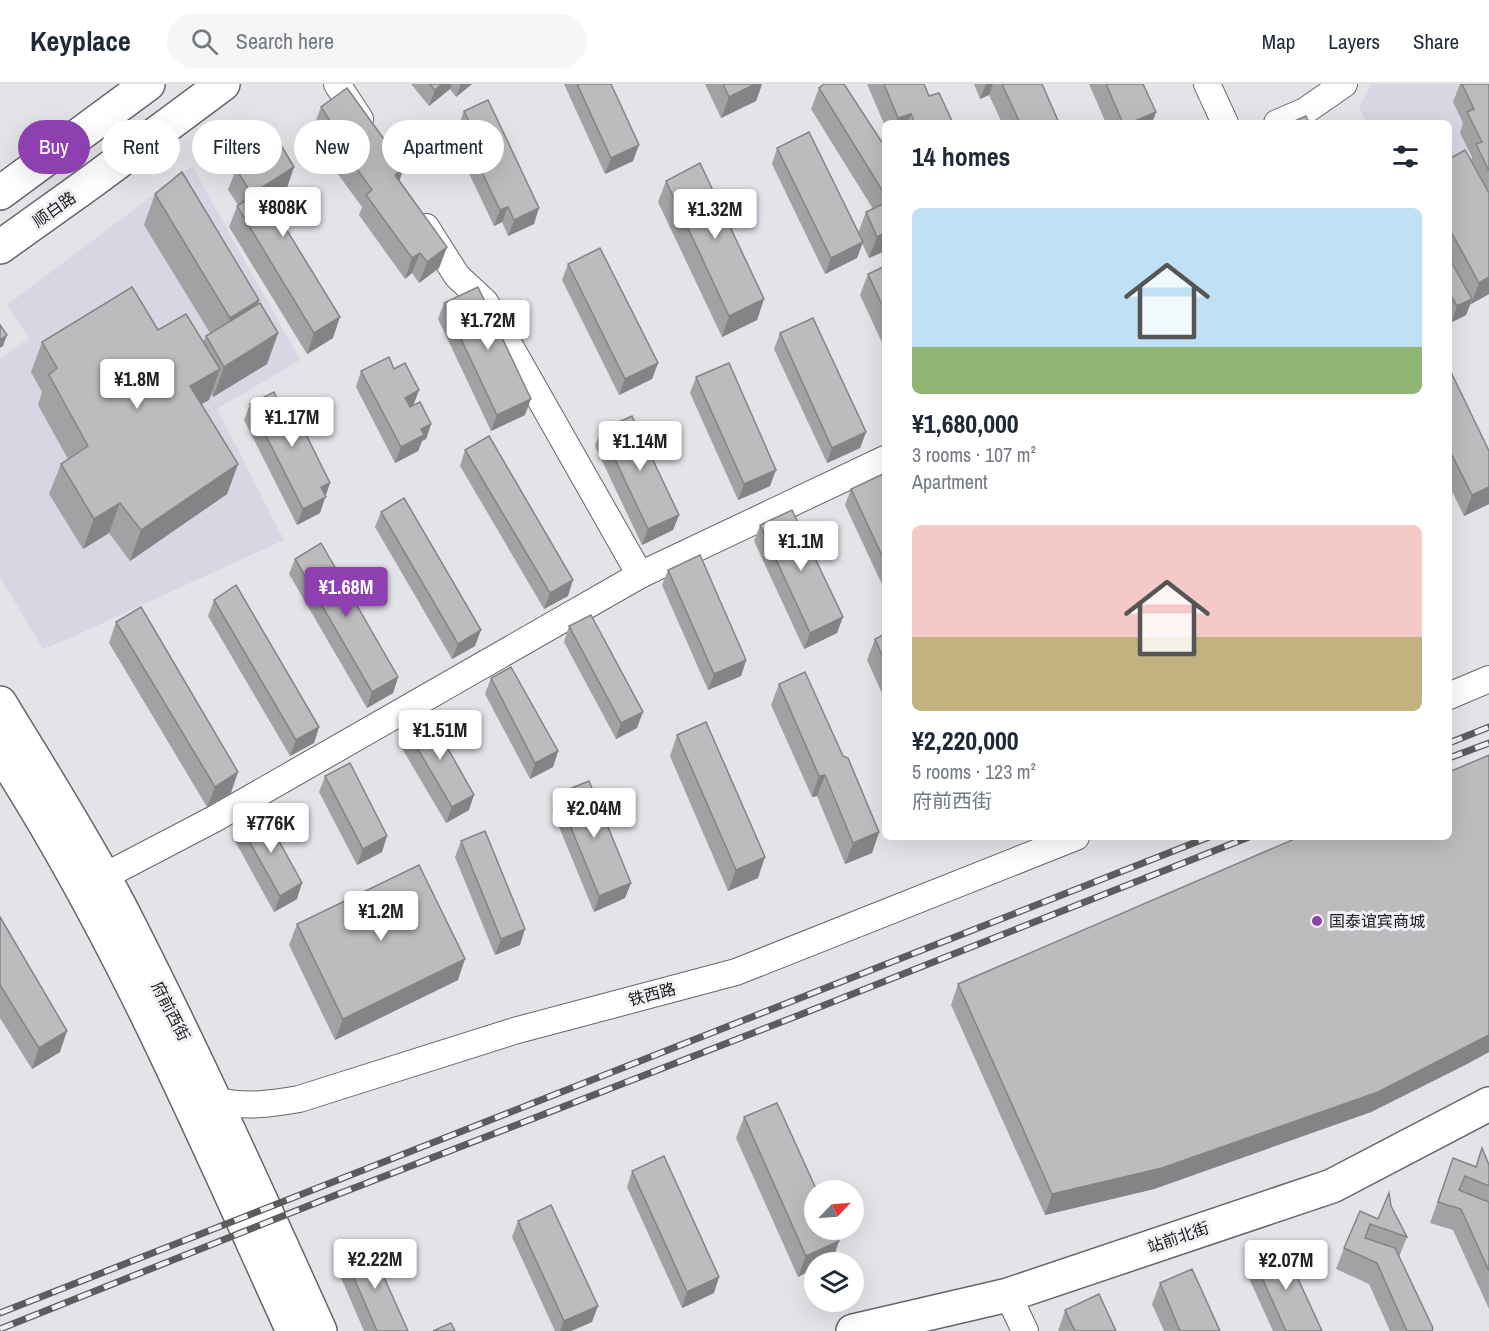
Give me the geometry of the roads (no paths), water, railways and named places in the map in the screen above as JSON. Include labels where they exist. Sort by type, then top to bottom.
[{"type":"main road","points":[[90,127],[148,84]]},
{"type":"main road","name":"顺白路","points":[[0,247],[223,84]]},
{"type":"main road","points":[[0,165],[18,158]]},
{"type":"main road","points":[[0,193],[26,174]]},
{"type":"main road","points":[[0,272],[67,218],[80,203],[91,182]]},
{"type":"main road","name":"府前西街","points":[[0,703],[74,824],[118,903],[215,1100],[320,1331]]},
{"type":"main road","name":"府前西街","points":[[0,751],[53,838],[140,999],[292,1331]]},
{"type":"main road","name":"站前北街","points":[[853,1331],[1008,1294],[1332,1186],[1489,1104]]},
{"type":"street","points":[[337,84],[373,141]]},
{"type":"street","points":[[1207,84],[1224,120]]},
{"type":"street","points":[[1284,120],[1305,111],[1344,84]]},
{"type":"street","points":[[415,208],[456,276],[485,302],[640,575]]},
{"type":"street","points":[[103,877],[224,813],[640,575],[882,460]]},
{"type":"street","points":[[1452,695],[1489,679]]},
{"type":"street","name":"铁西路","points":[[215,1100],[247,1105],[272,1104],[299,1099],[514,1031],[736,972],[1068,840]]},
{"type":"street","points":[[1008,1294],[1025,1331]]},
{"type":"railway","points":[[1452,742],[1489,727]]},
{"type":"railway","points":[[1452,757],[1489,743]]},
{"type":"railway","points":[[0,1313],[1201,840]]},
{"type":"railway","points":[[0,1329],[1241,840]]},
{"type":"place","name":"国泰谊宾商城","points":[[1317,921]]}]
